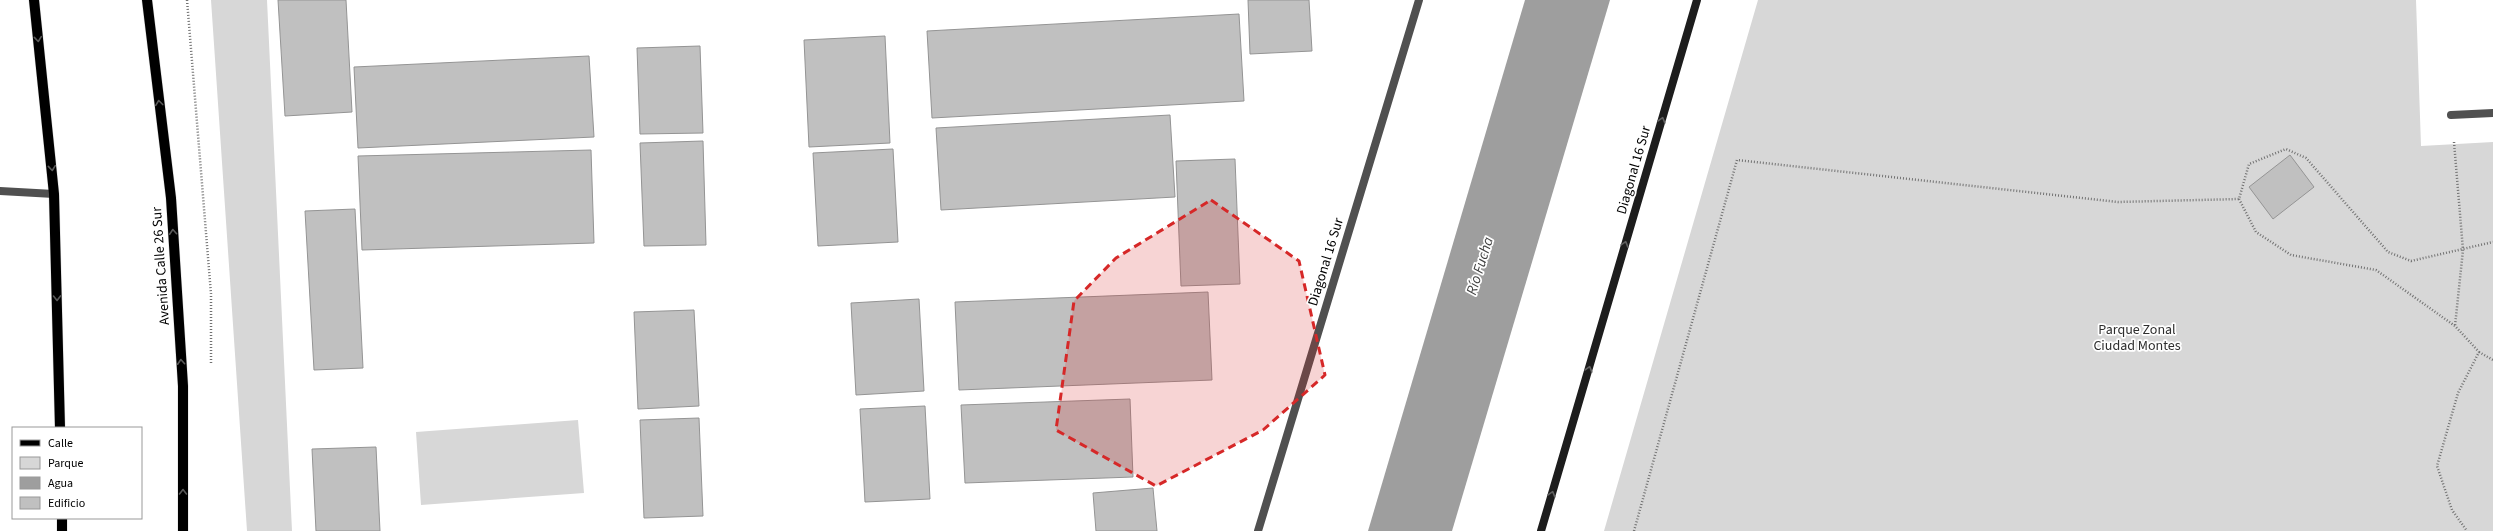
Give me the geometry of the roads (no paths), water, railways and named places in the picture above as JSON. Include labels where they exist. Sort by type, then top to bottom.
[{"type":"main road","points":[[34,0],[54,194],[60,427]]},
{"type":"main road","name":"Avenida Calle 26 Sur","points":[[147,0],[171,198],[182,386],[182,531]]},
{"type":"main road","points":[[62,519],[62,531]]},
{"type":"street","name":"Diagonal 16 Sur","points":[[1258,531],[1419,0]]},
{"type":"street","name":"Diagonal 16 Sur","points":[[1541,531],[1697,0]]},
{"type":"street","points":[[2451,115],[2493,113]]},
{"type":"street","points":[[0,191],[54,194]]},
{"type":"water","name":"Río Fucha","points":[[1525,0],[1610,0],[1452,531],[1368,531]]},
{"type":"park label","name":"Parque Zonal Ciudad Montes","points":[[2137,338]]}]
